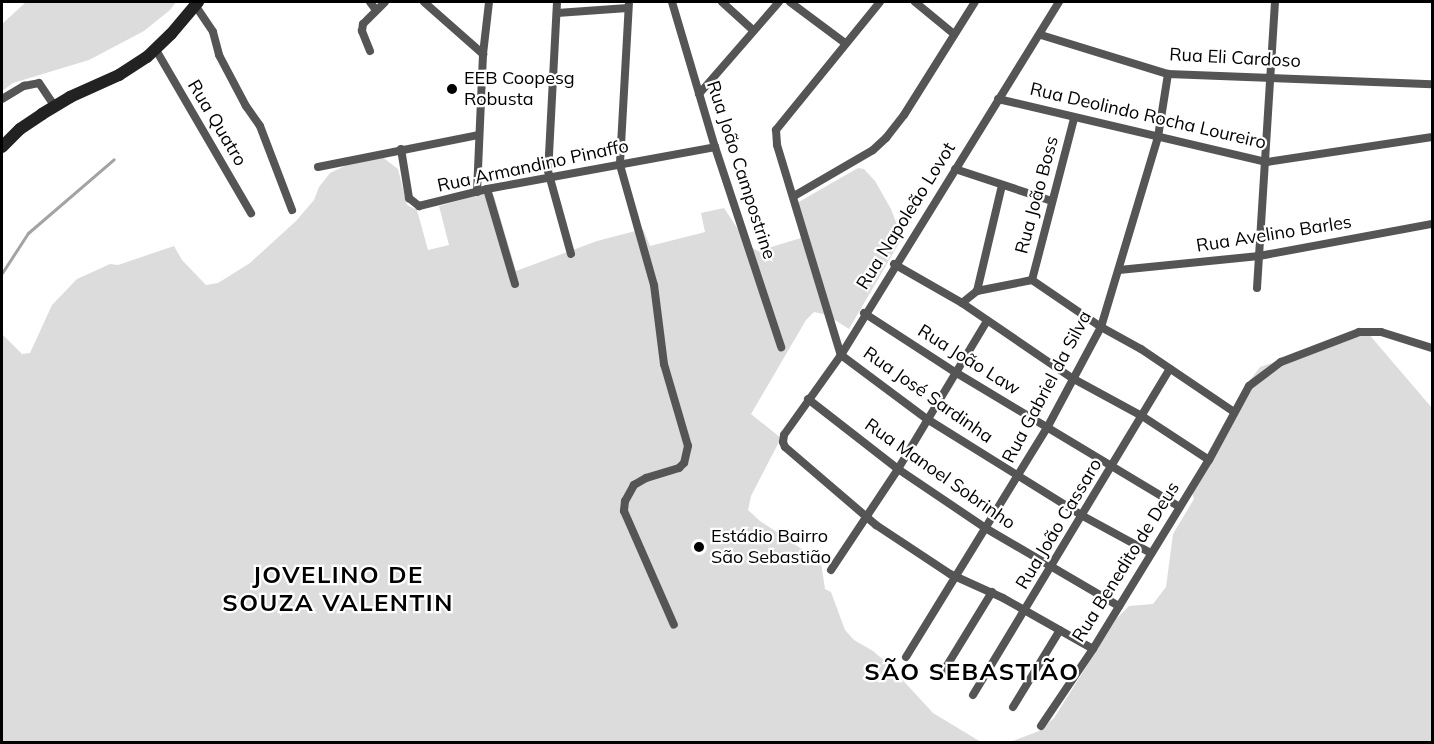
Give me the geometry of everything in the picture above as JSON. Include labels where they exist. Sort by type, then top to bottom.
[{"type":"street","points":[[370,2],[376,10]]},
{"type":"street","points":[[370,51],[362,28],[364,22],[385,2]]},
{"type":"street","points":[[424,2],[483,54]]},
{"type":"street","points":[[477,192],[483,54],[489,2]]},
{"type":"street","points":[[557,2],[549,177],[571,254]]},
{"type":"street","name":"Rua João Campostrine","points":[[672,2],[715,147],[781,347]]},
{"type":"street","points":[[722,2],[753,30]]},
{"type":"street","points":[[699,94],[779,2]]},
{"type":"street","points":[[790,2],[845,43]]},
{"type":"street","points":[[841,355],[776,137],[779,125],[879,2]]},
{"type":"street","points":[[915,2],[954,34]]},
{"type":"street","points":[[794,196],[873,150],[886,138],[975,2]]},
{"type":"street","name":"Rua Napoleão Lovot","points":[[867,518],[785,447],[784,435],[841,355],[894,264],[1041,35],[1059,2]]},
{"type":"street","points":[[1257,288],[1267,162],[1275,2]]},
{"type":"street","points":[[2,147],[20,129],[55,107],[119,75],[156,50],[196,3],[213,32],[219,55],[246,106],[260,126],[292,210]]},
{"type":"street","points":[[557,13],[628,5],[620,165],[654,285],[664,364],[688,446],[687,456],[679,468],[646,478],[634,485],[625,501],[624,511],[674,625]]},
{"type":"street","name":"Rua Eli Cardoso","points":[[1041,35],[1168,74],[1432,84]]},
{"type":"street","name":"Rua Quatro","points":[[156,50],[188,110],[251,213]]},
{"type":"street","name":"Rua Gabriel da Silva","points":[[906,657],[955,576],[987,529],[1047,428],[1101,327],[1158,137],[1168,74]]},
{"type":"street","points":[[2,99],[24,86],[39,83],[55,107]]},
{"type":"street","name":"Rua Deolindo Rocha Loureiro","points":[[998,99],[1074,119],[1267,162],[1432,137]]},
{"type":"street","name":"Rua João Boss","points":[[1032,280],[1074,119]]},
{"type":"street","points":[[318,167],[478,135]]},
{"type":"street","name":"Rua Armandino Pinaffo","points":[[401,149],[409,198],[416,205],[487,189],[715,147]]},
{"type":"street","points":[[955,169],[1052,201]]},
{"type":"street","points":[[977,291],[1002,185]]},
{"type":"street","points":[[487,189],[515,284]]},
{"type":"street","name":"Rua Avelino Barles","points":[[1119,270],[1259,256],[1432,224]]},
{"type":"street","points":[[894,264],[962,303],[1072,378],[1142,416],[1209,460]]},
{"type":"street","points":[[962,303],[977,291],[1032,280],[1234,412]]},
{"type":"street","name":"Rua João Law","points":[[864,313],[955,372],[1180,507]]},
{"type":"street","points":[[831,570],[898,469],[987,321]]},
{"type":"street","name":"Rua Benedito de Deus","points":[[1041,726],[1092,649],[1209,460],[1249,386],[1281,362],[1359,332],[1381,332],[1432,348]]},
{"type":"street","name":"Rua José Sardinha","points":[[841,355],[927,419],[1081,515],[1151,553]]},
{"type":"street","name":"Rua João Cassaro","points":[[973,695],[1054,566],[1081,515],[1113,467],[1170,369]]},
{"type":"street","name":"Rua Manoel Sobrinho","points":[[808,399],[898,469],[987,529],[1119,606]]},
{"type":"street","points":[[867,518],[955,576],[992,592],[1092,649]]},
{"type":"street","points":[[944,672],[992,592]]},
{"type":"street","points":[[1013,707],[1059,630]]},
{"type":"shaded area","points":[[26,2],[176,2],[170,10],[144,31],[89,60],[13,83],[2,91],[2,24]]},
{"type":"shaded area","points":[[381,156],[398,169],[407,205],[417,210],[428,250],[449,245],[439,206],[490,192],[494,196],[516,271],[597,241],[643,229],[650,246],[705,232],[701,213],[724,208],[749,246],[758,251],[801,238],[797,203],[858,168],[864,169],[875,181],[891,209],[902,238],[849,329],[827,315],[814,312],[806,320],[751,414],[781,438],[751,496],[748,510],[760,521],[821,562],[825,589],[831,592],[845,630],[854,640],[873,651],[887,663],[933,713],[981,742],[2,742],[2,334],[22,354],[30,353],[52,305],[77,279],[110,264],[118,265],[174,246],[182,260],[206,285],[218,283],[250,263],[296,221],[314,200],[319,187],[330,173],[347,165]]},
{"type":"shaded area","points":[[1367,332],[1432,408],[1432,742],[1010,742],[1039,731],[1054,718],[1117,618],[1129,606],[1153,604],[1166,587],[1173,534],[1194,499],[1190,485],[1242,391],[1260,367]]},
{"type":"waterway","points":[[2,273],[28,233],[114,159]]},
{"type":"place","name":"EEB Coopesg Robusta","points":[[452,89]]},
{"type":"place","name":"Estádio Bairro São Sebastião","points":[[699,547]]},
{"type":"district","name":"JOVELINO DE SOUZA VALENTIN","points":[[338,589]]},
{"type":"district","name":"SÃO SEBASTIÃO","points":[[972,672]]}]
